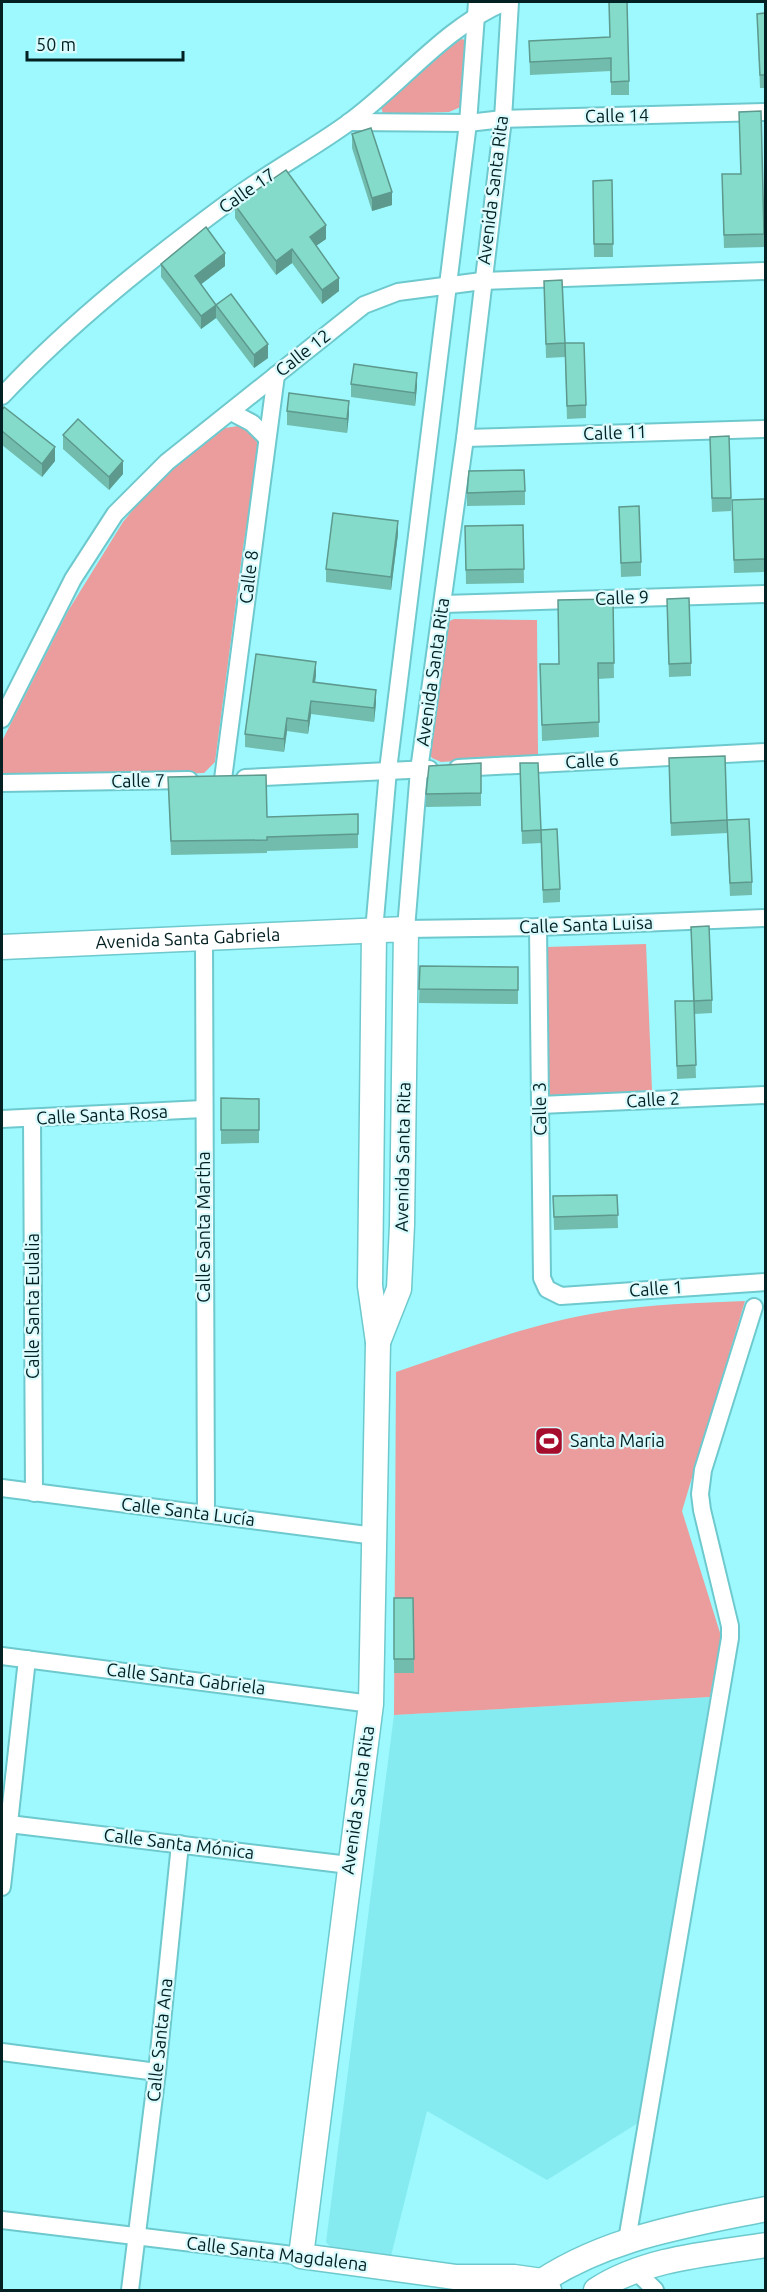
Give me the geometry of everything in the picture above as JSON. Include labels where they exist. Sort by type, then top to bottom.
[{"type":"street","name":"Calle 17","points":[[2,396],[40,355],[138,272],[238,195],[349,122],[477,7],[505,2]]},
{"type":"street","name":"Avenida Santa Rita","points":[[378,1342],[399,1289],[406,929],[419,770],[465,438],[502,118],[510,2]]},
{"type":"street","name":"Avenida Santa Rita","points":[[301,2256],[371,1704],[378,1342],[370,1286],[374,932],[388,770],[468,123],[477,7]]},
{"type":"street","name":"Calle 14","points":[[349,122],[468,123],[502,118],[765,112]]},
{"type":"street","name":"Calle 12","points":[[2,719],[73,579],[115,514],[167,462],[364,305],[398,292],[482,281],[765,271]]},
{"type":"street","name":"Calle 8","points":[[212,779],[276,375]]},
{"type":"street","points":[[231,412],[252,423],[267,438]]},
{"type":"street","name":"Calle 11","points":[[465,438],[765,429]]},
{"type":"street","name":"Calle 9","points":[[443,604],[765,594]]},
{"type":"street","name":"Calle 6","points":[[419,770],[765,752]]},
{"type":"street","name":"Calle 7","points":[[2,783],[212,779],[419,770]]},
{"type":"street","name":"Calle Santa Luisa","points":[[406,929],[538,927],[765,918]]},
{"type":"street","name":"Calle 3","points":[[538,927],[542,1278],[547,1289]]},
{"type":"street","name":"Avenida Santa Gabriela","points":[[2,947],[204,940],[406,929]]},
{"type":"street","name":"Calle Santa Martha","points":[[204,940],[206,1514]]},
{"type":"street","name":"Calle 2","points":[[540,1105],[765,1095]]},
{"type":"street","name":"Calle Santa Rosa","points":[[2,1119],[203,1109]]},
{"type":"street","name":"Calle Santa Eulalia","points":[[32,1118],[34,1493]]},
{"type":"street","name":"Calle 1","points":[[547,1289],[561,1296],[765,1282]]},
{"type":"street","points":[[627,2240],[730,1638],[730,1626],[700,1494],[704,1470],[754,1307]]},
{"type":"street","name":"Calle Santa Lucía","points":[[2,1488],[375,1536]]},
{"type":"street","name":"Calle Santa Gabriela","points":[[2,1656],[371,1704]]},
{"type":"street","points":[[2,1887],[27,1659]]},
{"type":"street","name":"Calle Santa Mónica","points":[[9,1824],[349,1865]]},
{"type":"street","name":"Calle Santa Ana","points":[[129,2290],[157,2072],[180,1844]]},
{"type":"street","points":[[2,2052],[157,2072]]},
{"type":"street","points":[[540,2287],[598,2251],[627,2240],[765,2209]]},
{"type":"street","name":"Calle Santa Magdalena","points":[[2,2220],[301,2256],[463,2284],[514,2277],[540,2287]]},
{"type":"street","points":[[596,2290],[635,2270],[668,2261],[765,2245]]},
{"type":"street","points":[[635,2270],[655,2290]]},
{"type":"shaded area","points":[[461,39],[467,40],[463,106],[449,112],[383,114],[380,103]]},
{"type":"shaded area","points":[[238,426],[253,433],[260,444],[243,548],[215,762],[204,773],[2,780],[2,741],[68,611],[123,522],[154,484],[225,428]]},
{"type":"shaded area","points":[[454,619],[537,620],[538,756],[441,762],[432,758],[427,751],[445,623]]},
{"type":"shaded area","points":[[646,944],[652,1090],[550,1097],[547,1093],[546,947]]},
{"type":"shaded area","name":"Santa Maria","points":[[745,1301],[682,1511],[721,1636],[710,1697],[394,1715],[396,1372],[498,1338],[577,1317],[621,1309]]},
{"type":"shaded area","points":[[710,1697],[638,2123],[547,2180],[427,2111],[391,2256],[332,2249],[326,2242],[394,1715]]},
{"type":"building","points":[[609,2],[627,2],[629,81],[611,82],[611,58],[530,62],[529,41],[610,37]]},
{"type":"building","points":[[765,13],[765,75],[760,75],[757,14]]},
{"type":"building","points":[[761,111],[764,234],[724,235],[722,174],[741,174],[739,112]]},
{"type":"building","points":[[371,128],[392,192],[372,198],[352,134]]},
{"type":"building","points":[[286,170],[326,225],[310,237],[339,278],[322,290],[292,249],[276,261],[235,205]]},
{"type":"building","points":[[612,180],[613,244],[594,244],[593,181]]},
{"type":"building","points":[[206,227],[225,253],[195,276],[216,305],[201,316],[161,264]]},
{"type":"building","points":[[562,280],[565,343],[546,344],[544,281]]},
{"type":"building","points":[[231,294],[268,344],[254,355],[216,305]]},
{"type":"building","points":[[565,343],[584,343],[586,405],[567,406]]},
{"type":"building","points":[[354,364],[417,373],[415,393],[351,384]]},
{"type":"building","points":[[289,393],[349,401],[347,419],[287,411]]},
{"type":"building","points":[[4,407],[55,447],[42,464],[2,431]]},
{"type":"building","points":[[78,419],[123,461],[109,477],[63,435]]},
{"type":"building","points":[[729,436],[731,498],[712,498],[710,437]]},
{"type":"building","points":[[524,470],[525,491],[467,493],[469,471]]},
{"type":"building","points":[[765,499],[765,559],[734,560],[732,500]]},
{"type":"building","points":[[639,506],[641,562],[621,563],[619,507]]},
{"type":"building","points":[[333,513],[398,521],[391,577],[326,569]]},
{"type":"building","points":[[523,525],[524,569],[466,570],[465,526]]},
{"type":"building","points":[[689,598],[691,663],[669,664],[667,599]]},
{"type":"building","points":[[613,599],[614,663],[598,663],[599,722],[542,725],[540,664],[559,664],[558,600]]},
{"type":"building","points":[[256,654],[316,662],[313,682],[376,690],[374,708],[311,701],[308,721],[287,718],[284,739],[245,734]]},
{"type":"building","points":[[725,756],[727,820],[671,823],[669,758]]},
{"type":"building","points":[[481,763],[481,793],[426,794],[429,766]]},
{"type":"building","points":[[520,763],[538,763],[541,830],[522,831]]},
{"type":"building","points":[[266,775],[267,817],[358,814],[358,834],[267,837],[267,840],[171,841],[168,777]]},
{"type":"building","points":[[749,819],[752,882],[730,883],[727,820]]},
{"type":"building","points":[[557,829],[560,889],[543,890],[541,830]]},
{"type":"building","points":[[709,926],[712,1000],[694,1001],[691,927]]},
{"type":"building","points":[[420,966],[518,967],[518,990],[419,989]]},
{"type":"building","points":[[675,1001],[694,1001],[696,1065],[677,1066]]},
{"type":"building","points":[[221,1098],[259,1099],[259,1130],[221,1130]]},
{"type":"building","points":[[617,1195],[618,1215],[554,1217],[553,1196]]},
{"type":"building","points":[[394,1598],[413,1598],[414,1659],[394,1659]]},
{"type":"place","name":"Santa Maria","points":[[549,1441]]}]
